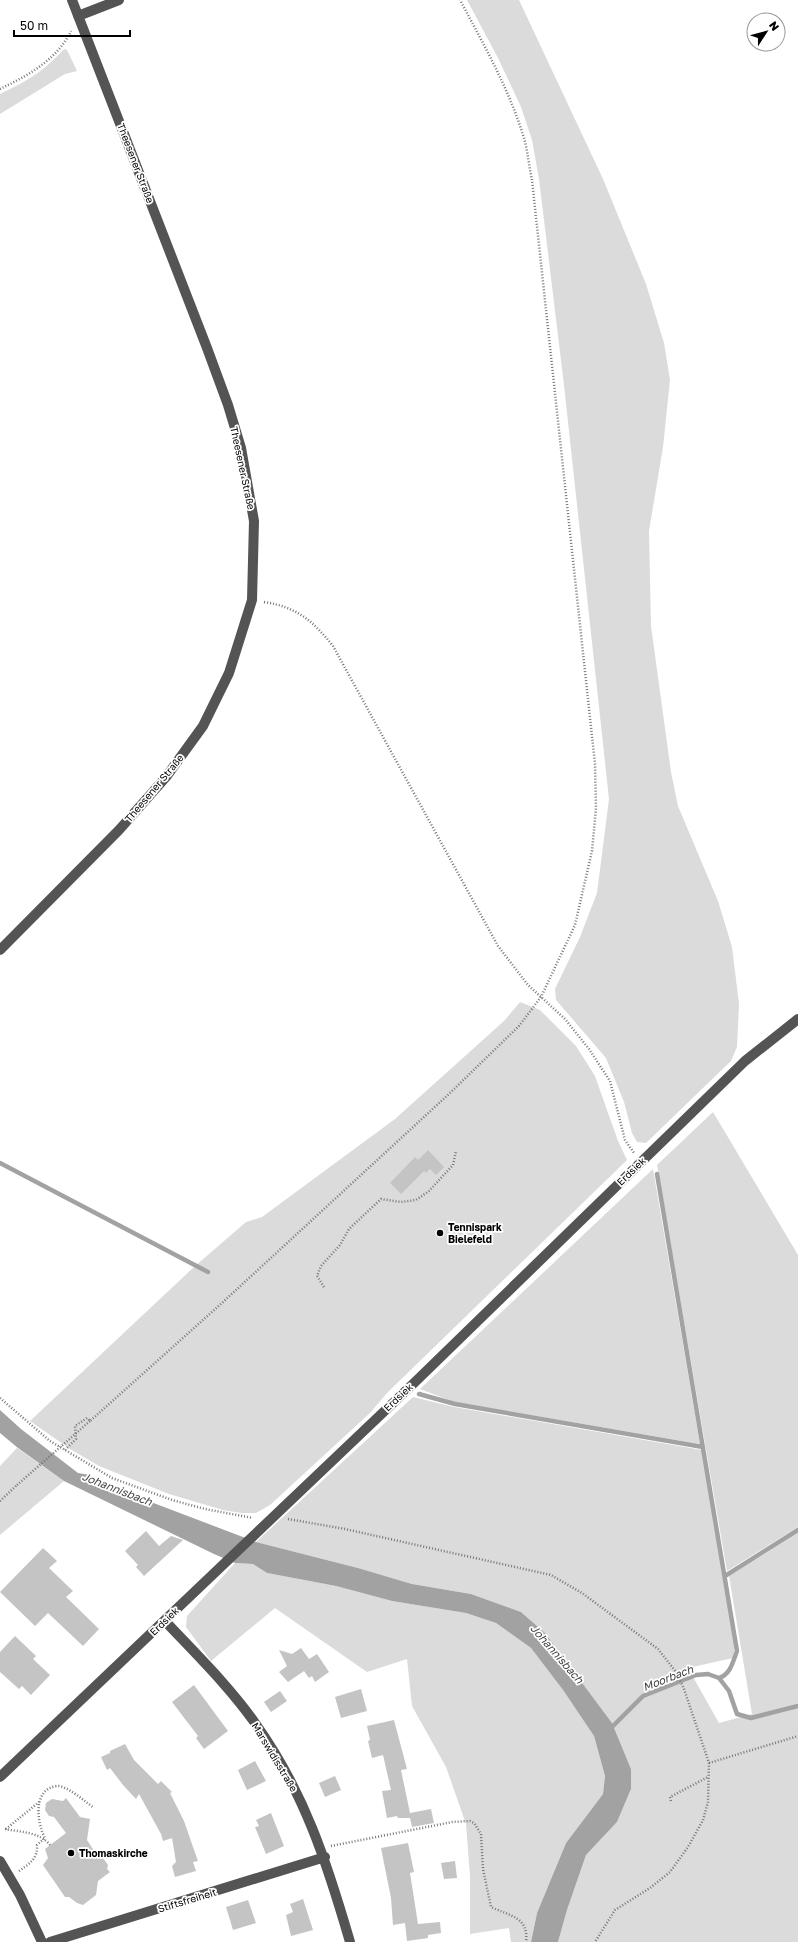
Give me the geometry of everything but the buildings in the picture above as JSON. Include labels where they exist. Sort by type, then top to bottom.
[{"type":"street","name":"Theesener Straße","points":[[0,950],[119,830],[166,777],[199,732],[229,673],[252,600],[254,521],[241,448],[228,405],[207,348],[72,0]]},
{"type":"street","points":[[78,16],[119,0]]},
{"type":"street","name":"Erdsiek","points":[[0,1777],[257,1530],[414,1383],[745,1061],[798,1020]]},
{"type":"street","name":"Marswidisstraße","points":[[165,1620],[235,1699],[267,1740],[289,1776],[323,1852],[350,1942]]},
{"type":"street","name":"Stiftsfreiheit","points":[[50,1942],[323,1852]]},
{"type":"street","points":[[0,1861],[10,1876],[42,1942]]},
{"type":"path","points":[[0,1501],[223,1302],[450,1093],[519,1026],[541,996],[575,924],[592,851],[596,808],[595,764],[532,180],[524,140],[513,107],[492,59],[460,0]]},
{"type":"path","points":[[0,90],[28,75],[45,63],[68,37],[78,16]]},
{"type":"path","points":[[252,600],[274,604],[299,613],[318,627],[333,646],[498,946],[528,985],[564,1019],[584,1043],[610,1081],[625,1140],[640,1162]]},
{"type":"path","points":[[324,1288],[317,1276],[321,1266],[340,1245],[349,1229],[381,1199],[401,1202],[416,1200],[429,1191],[453,1165],[456,1151]]},
{"type":"path","points":[[0,1398],[29,1424],[65,1450],[112,1478],[172,1500],[228,1515],[251,1518],[271,1518],[345,1529],[551,1575],[582,1593],[658,1649],[676,1672],[684,1689],[709,1763],[708,1802],[703,1820],[688,1847],[670,1872],[650,1888],[615,1910],[595,1942]]},
{"type":"path","points":[[65,1450],[76,1438],[75,1426],[84,1418],[87,1418],[90,1421]]},
{"type":"path","points":[[709,1763],[798,1736]]},
{"type":"path","points":[[672,1801],[670,1797],[709,1776]]},
{"type":"path","points":[[50,1845],[39,1826],[40,1797],[48,1790],[57,1786],[65,1788],[94,1808]]},
{"type":"path","points":[[39,1802],[5,1829],[45,1838]]},
{"type":"path","points":[[323,1852],[452,1822],[470,1821],[474,1823],[481,1834],[483,1869],[491,1907],[520,1920],[526,1926],[526,1942]]},
{"type":"path","points":[[10,1876],[33,1861],[36,1857],[37,1846],[45,1838]]},
{"type":"shaded area","points":[[467,0],[519,0],[603,179],[646,284],[664,343],[670,380],[663,447],[649,531],[651,626],[671,772],[678,806],[718,901],[732,947],[739,1004],[737,1047],[731,1061],[646,1143],[637,1142],[632,1133],[624,1102],[606,1058],[556,1000],[555,989],[580,937],[597,893],[609,799],[564,385],[539,179],[532,140],[521,107],[498,58]]},
{"type":"shaded area","points":[[64,49],[67,50],[77,71],[65,74],[0,114],[0,94],[34,75],[49,64]]},
{"type":"shaded area","points":[[520,1002],[540,1010],[576,1046],[595,1076],[618,1141],[627,1160],[387,1393],[371,1412],[270,1505],[256,1513],[241,1513],[223,1510],[169,1494],[99,1466],[70,1449],[30,1421],[194,1267],[246,1222],[262,1217],[395,1119],[504,1021]]},
{"type":"shaded area","points":[[713,1112],[798,1255],[798,1527],[727,1571],[657,1165]]},
{"type":"shaded area","points":[[653,1169],[700,1444],[454,1402],[420,1389]]},
{"type":"shaded area","points":[[413,1397],[454,1407],[702,1450],[735,1645],[733,1658],[688,1668],[719,1723],[752,1714],[729,1576],[798,1533],[798,1942],[558,1942],[567,1910],[586,1855],[617,1822],[631,1789],[631,1769],[612,1723],[545,1633],[521,1612],[471,1594],[412,1584],[358,1568],[256,1542]]},
{"type":"shaded area","points":[[17,1448],[64,1481],[0,1535],[0,1466]]},
{"type":"shaded area","points":[[235,1563],[253,1564],[267,1573],[336,1586],[392,1601],[466,1613],[496,1623],[531,1648],[563,1690],[594,1736],[605,1776],[603,1794],[566,1843],[537,1913],[531,1942],[511,1942],[509,1928],[470,1934],[470,1876],[466,1824],[446,1767],[412,1706],[407,1659],[367,1672],[275,1608],[211,1661],[186,1627],[187,1616]]},
{"type":"water","name":"Johannisbach","points":[[0,1410],[21,1429],[78,1473],[90,1475],[109,1486],[129,1492],[143,1499],[256,1542],[358,1568],[412,1584],[471,1594],[521,1612],[545,1633],[612,1723],[631,1769],[631,1789],[617,1822],[586,1855],[567,1910],[558,1942],[531,1942],[537,1913],[566,1843],[603,1794],[605,1776],[594,1736],[563,1690],[531,1648],[496,1623],[466,1613],[392,1601],[336,1586],[267,1573],[253,1564],[235,1563],[214,1554],[64,1481],[0,1433]]},
{"type":"waterway","points":[[0,1163],[208,1272]]},
{"type":"waterway","points":[[657,1174],[737,1651],[729,1670],[726,1674],[719,1678]]},
{"type":"waterway","points":[[419,1394],[455,1404],[703,1447]]},
{"type":"waterway","points":[[725,1576],[798,1530]]},
{"type":"waterway","name":"Moorbach","points":[[609,1730],[643,1696],[696,1675],[708,1674],[719,1678],[729,1691],[737,1714],[751,1718],[798,1706]]},
{"type":"place","name":"Tennispark Bielefeld","points":[[440,1233]]},
{"type":"place","name":"Thomaskirche","points":[[71,1853]]}]
